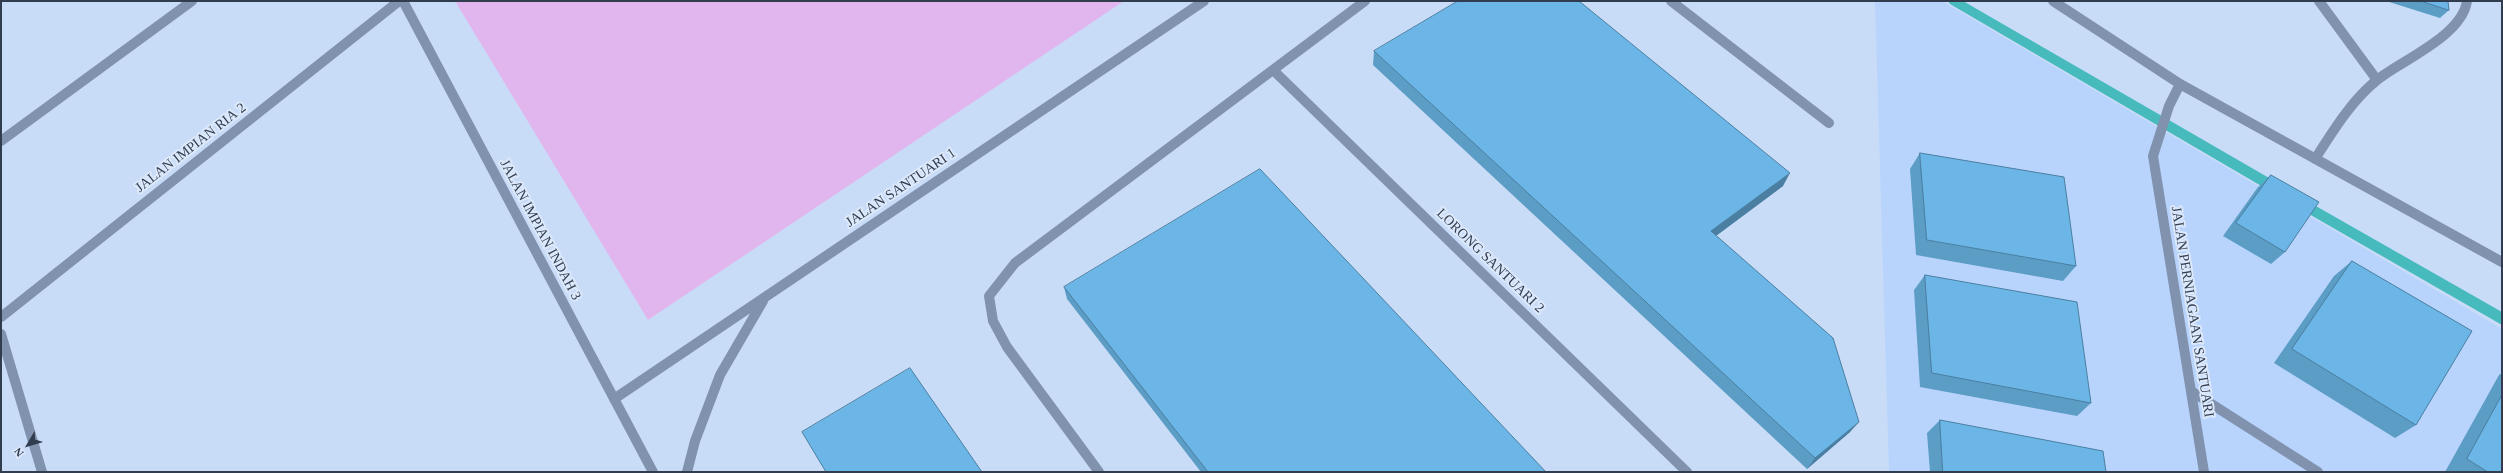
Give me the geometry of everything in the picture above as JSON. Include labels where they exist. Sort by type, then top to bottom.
[{"type":"street","points":[[1,141],[192,1]]},
{"type":"street","name":"JALAN IMPIAN RIA 2","points":[[1,317],[399,1]]},
{"type":"street","name":"JALAN IMPIAN INDAH 3","points":[[403,1],[653,472]]},
{"type":"street","name":"JALAN SANTUARI 1","points":[[614,399],[1204,1]]},
{"type":"street","points":[[1099,472],[1007,347],[993,321],[989,296],[1015,263],[1365,1]]},
{"type":"street","points":[[1671,1],[1829,123]]},
{"type":"street","points":[[2053,1],[2180,84],[2502,262]]},
{"type":"street","points":[[2319,1],[2377,80]]},
{"type":"street","points":[[2316,159],[2340,120],[2377,80],[2442,38],[2466,8],[2467,1]]},
{"type":"street","name":"LORONG SANTUARI 2","points":[[1273,70],[1687,472]]},
{"type":"street","name":"JALAN PERNIAGAAN SANTUARI","points":[[2180,84],[2169,106],[2153,156],[2204,472]]},
{"type":"street","points":[[687,472],[695,441],[720,376],[765,298]]},
{"type":"street","points":[[1,334],[42,472]]},
{"type":"street","points":[[2191,391],[2318,472]]},
{"type":"shaded area","points":[[455,1],[1124,1],[648,320]]},
{"type":"shaded area","points":[[1875,1],[1942,1],[2502,329],[2502,472],[1889,472]]},
{"type":"building","points":[[1458,1],[1579,1],[1790,173],[1711,231],[1833,338],[1859,422],[1815,458],[1374,51]]},
{"type":"building","points":[[2421,1],[2448,1],[2449,10]]},
{"type":"building","points":[[1920,153],[2064,177],[2076,266],[1927,240]]},
{"type":"building","points":[[1260,169],[1546,472],[1208,472],[1064,287]]},
{"type":"building","points":[[2271,175],[2319,202],[2285,252],[2236,223]]},
{"type":"building","points":[[2352,261],[2472,331],[2416,425],[2292,349]]},
{"type":"building","points":[[1925,275],[2077,302],[2091,403],[1932,373]]},
{"type":"building","points":[[910,368],[982,472],[826,472],[802,432]]},
{"type":"building","points":[[2502,395],[2502,472],[2488,472],[2467,459]]},
{"type":"building","points":[[1940,420],[2103,451],[2106,472],[1943,472]]},
{"type":"waterway","points":[[1954,1],[2279,190]]},
{"type":"waterway","points":[[2300,202],[2502,319]]}]
